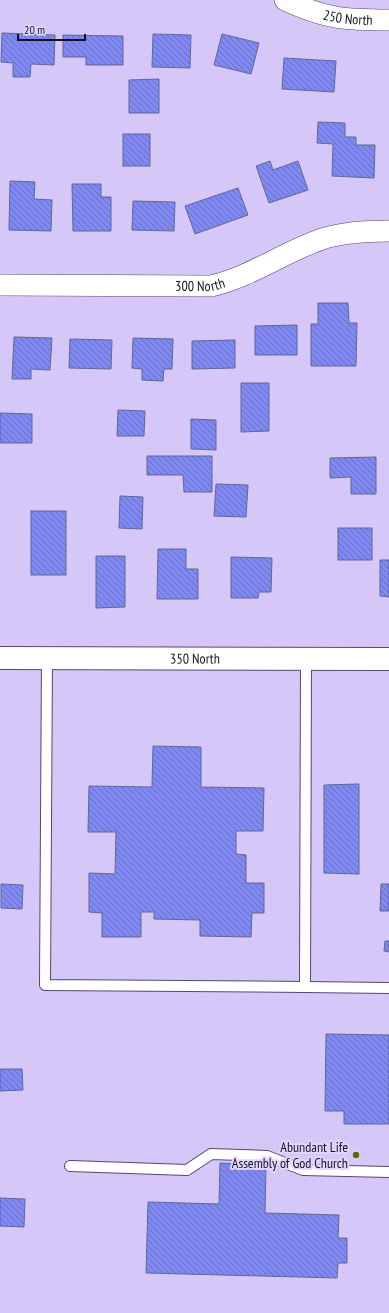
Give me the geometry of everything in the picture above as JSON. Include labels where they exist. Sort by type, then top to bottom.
[{"type":"street","name":"250 North","points":[[285,0],[313,13],[329,17],[345,20],[389,20]]},
{"type":"street","name":"300 North","points":[[0,285],[211,286],[242,277],[324,239],[354,232],[389,231]]},
{"type":"street","name":"350 North","points":[[0,658],[389,659]]},
{"type":"lane","points":[[47,658],[45,986],[389,988]]},
{"type":"lane","points":[[305,987],[306,659]]},
{"type":"lane","points":[[70,1166],[187,1170],[211,1154],[266,1156],[303,1170],[389,1172]]},
{"type":"building","points":[[2,33],[55,35],[54,65],[31,64],[30,77],[13,77],[13,63],[1,62]]},
{"type":"building","points":[[153,34],[191,35],[190,68],[152,67]]},
{"type":"building","points":[[222,34],[259,43],[251,74],[214,65]]},
{"type":"building","points":[[63,35],[123,36],[123,65],[86,65],[86,57],[63,57]]},
{"type":"building","points":[[284,58],[336,61],[334,92],[282,89]]},
{"type":"building","points":[[159,79],[159,113],[129,113],[129,80]]},
{"type":"building","points":[[318,122],[345,123],[345,137],[356,137],[356,145],[375,145],[374,178],[332,176],[333,144],[317,143]]},
{"type":"building","points":[[123,134],[150,134],[150,166],[123,166]]},
{"type":"building","points":[[270,161],[273,170],[298,161],[308,190],[269,203],[256,166]]},
{"type":"building","points":[[10,181],[35,182],[34,199],[52,200],[51,231],[9,230]]},
{"type":"building","points":[[72,184],[101,184],[101,197],[111,197],[111,231],[73,231]]},
{"type":"building","points":[[238,188],[248,215],[195,234],[185,206]]},
{"type":"building","points":[[133,201],[175,202],[174,231],[132,230]]},
{"type":"building","points":[[318,303],[348,303],[349,323],[357,323],[356,366],[311,366],[311,324],[318,324]]},
{"type":"building","points":[[297,325],[297,355],[255,355],[255,326]]},
{"type":"building","points":[[14,337],[52,338],[50,370],[31,369],[31,379],[12,379]]},
{"type":"building","points":[[133,338],[173,339],[172,369],[164,369],[163,381],[142,380],[142,369],[132,368]]},
{"type":"building","points":[[70,339],[112,340],[111,369],[69,368]]},
{"type":"building","points":[[235,340],[235,368],[192,369],[192,341]]},
{"type":"building","points":[[241,383],[269,383],[269,431],[241,432]]},
{"type":"building","points":[[118,410],[145,411],[144,436],[117,436]]},
{"type":"building","points":[[0,413],[32,414],[32,443],[0,443]]},
{"type":"building","points":[[191,419],[216,420],[216,450],[191,449]]},
{"type":"building","points":[[147,456],[212,456],[212,492],[184,492],[183,475],[147,475]]},
{"type":"building","points":[[376,457],[376,494],[351,494],[351,477],[330,478],[330,458]]},
{"type":"building","points":[[216,484],[248,485],[246,517],[214,516]]},
{"type":"building","points":[[120,496],[143,497],[142,529],[119,528]]},
{"type":"building","points":[[31,511],[66,511],[66,575],[31,575]]},
{"type":"building","points":[[338,528],[372,528],[372,560],[338,560]]},
{"type":"building","points":[[158,549],[186,549],[186,569],[198,569],[198,599],[157,599]]},
{"type":"building","points":[[96,556],[125,556],[125,607],[96,608]]},
{"type":"building","points":[[231,557],[272,558],[271,592],[259,592],[258,598],[231,598]]},
{"type":"building","points":[[380,560],[389,560],[389,597],[380,596]]},
{"type":"building","points":[[153,746],[201,747],[201,787],[264,788],[263,831],[236,831],[236,854],[246,855],[246,883],[264,883],[264,913],[252,913],[251,937],[200,936],[200,920],[154,919],[154,912],[141,912],[141,937],[102,937],[102,913],[89,912],[89,873],[115,874],[116,832],[88,832],[89,786],[152,787]]},
{"type":"building","points":[[359,784],[359,874],[324,873],[324,785]]},
{"type":"building","points":[[1,884],[23,885],[22,909],[1,908]]},
{"type":"building","points":[[381,884],[389,884],[389,911],[380,911]]},
{"type":"building","points":[[385,941],[389,941],[389,952],[384,951]]},
{"type":"building","points":[[326,1034],[389,1035],[389,1124],[344,1124],[344,1111],[325,1111]]},
{"type":"building","points":[[0,1069],[22,1069],[23,1090],[0,1091]]},
{"type":"building","points":[[220,1163],[266,1165],[265,1213],[339,1215],[338,1238],[347,1238],[347,1263],[338,1263],[337,1278],[146,1273],[148,1202],[219,1204]]},
{"type":"building","points":[[0,1198],[25,1199],[24,1227],[0,1226]]},
{"type":"place","name":"Abundant Life Assembly of God Church","points":[[356,1155]]}]
